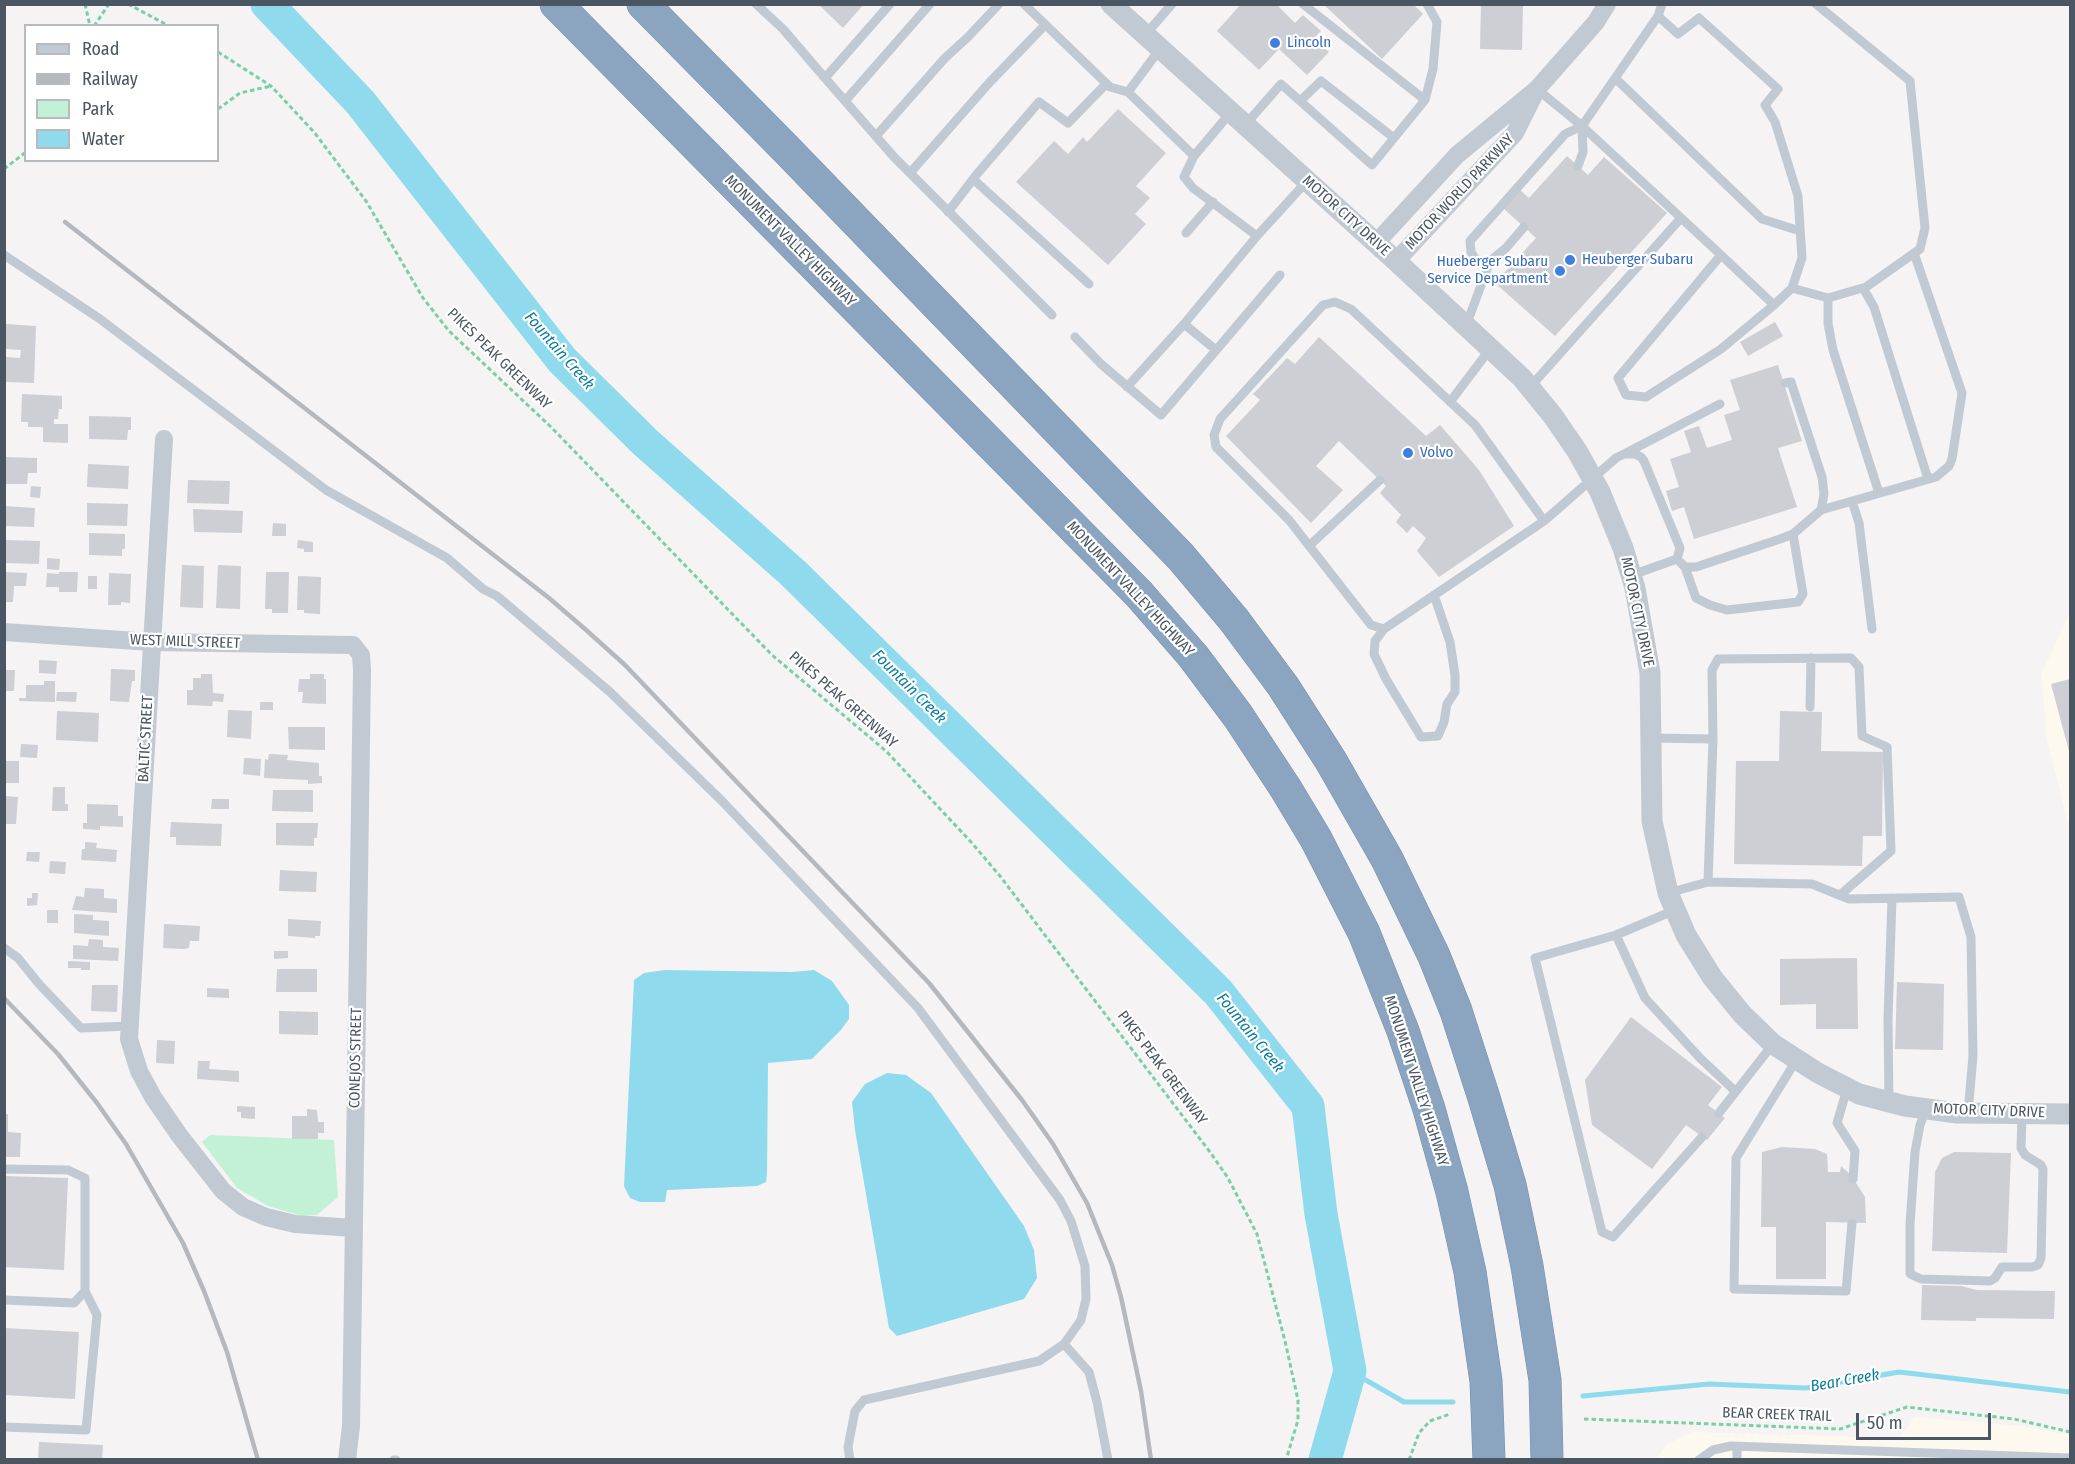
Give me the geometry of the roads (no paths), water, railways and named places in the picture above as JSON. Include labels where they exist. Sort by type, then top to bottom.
[{"type":"highway","name":"MONUMENT VALLEY HIGHWAY","points":[[556,4],[1139,594],[1193,656],[1238,716],[1286,789],[1316,838],[1364,933],[1403,1031],[1429,1109],[1452,1192],[1470,1272],[1486,1381],[1489,1460]]},
{"type":"highway","points":[[643,4],[786,148],[1181,557],[1234,620],[1283,686],[1331,761],[1387,859],[1434,956],[1456,1011],[1484,1098],[1510,1185],[1527,1266],[1545,1380],[1547,1460]]},
{"type":"street","name":"MOTOR CITY DRIVE","points":[[1111,4],[1490,348],[1530,387],[1577,451],[1593,479],[1623,548],[1646,639],[1650,674],[1652,821],[1659,860],[1686,936],[1712,977],[1742,1014],[1773,1044],[1858,1094],[1926,1109],[1968,1113],[2070,1114]]},
{"type":"street","name":"MOTOR WORLD PARKWAY","points":[[1376,243],[1457,155],[1537,89],[1596,22],[1607,4]]},
{"type":"street","name":"MOTOR WORLD PARKWAY","points":[[1396,261],[1515,133],[1537,89]]},
{"type":"street","name":"BALTIC STREET","points":[[130,1033],[164,439]]},
{"type":"street","name":"WEST MILL STREET","points":[[4,632],[152,642],[353,645],[361,655]]},
{"type":"street","name":"CONEJOS STREET","points":[[347,1460],[351,1426],[361,655]]},
{"type":"street","points":[[130,1033],[139,1071],[153,1097],[179,1135],[223,1191],[243,1207],[266,1217],[295,1224],[354,1228]]},
{"type":"lane","points":[[756,4],[783,29],[910,173],[1052,315]]},
{"type":"lane","points":[[825,78],[890,4]]},
{"type":"lane","points":[[845,101],[930,4]]},
{"type":"lane","points":[[876,136],[945,58],[999,4]]},
{"type":"lane","points":[[1024,4],[1106,84],[1128,92],[1194,156]]},
{"type":"lane","points":[[1128,92],[1172,4]]},
{"type":"lane","points":[[1303,4],[1425,100]]},
{"type":"lane","points":[[1257,236],[1193,188],[1184,177],[1194,156],[1281,84],[1372,165],[1425,100],[1432,69],[1437,22],[1427,4]]},
{"type":"lane","points":[[1490,261],[1476,260],[1471,252],[1470,241],[1565,134],[1582,126],[1658,16],[1662,4]]},
{"type":"lane","points":[[1792,288],[1828,298],[1863,288],[1920,249],[1925,228],[1910,81],[1816,4]]},
{"type":"lane","points":[[1658,16],[1678,34],[1700,18],[1778,89],[1765,105],[1775,122],[1798,196],[1802,258],[1792,288],[1721,349],[1646,397],[1626,395],[1617,378],[1721,255]]},
{"type":"lane","points":[[910,173],[989,83],[1045,25]]},
{"type":"lane","points":[[1615,78],[1762,219],[1800,231]]},
{"type":"lane","points":[[1300,101],[1321,81],[1394,138]]},
{"type":"lane","points":[[948,212],[1039,102],[1068,123],[1106,84]]},
{"type":"lane","points":[[1537,89],[1582,126],[1774,305]]},
{"type":"lane","points":[[1578,166],[1583,152],[1582,126]]},
{"type":"lane","points":[[973,179],[1089,284]]},
{"type":"lane","points":[[1127,387],[1307,181]]},
{"type":"lane","points":[[1186,232],[1213,202]]},
{"type":"lane","points":[[1530,387],[1681,218]]},
{"type":"lane","points":[[1466,326],[1490,261],[1506,248],[1524,226]]},
{"type":"lane","points":[[1685,567],[1704,565],[1793,534],[1821,510],[1929,479],[1942,472],[1952,459],[1962,393],[1914,253]]},
{"type":"lane","points":[[4,255],[100,319],[326,490],[447,558],[483,589],[497,596],[610,692],[722,801],[918,1008],[1060,1200],[1071,1221],[1085,1266],[1086,1299],[1081,1320],[1064,1344],[1039,1361],[864,1400],[855,1411],[848,1447],[850,1460]]},
{"type":"lane","points":[[1075,337],[1127,387],[1161,415],[1280,275]]},
{"type":"lane","points":[[1863,288],[1874,307],[1929,479]]},
{"type":"lane","points":[[1828,298],[1828,323],[1833,350],[1879,493]]},
{"type":"lane","points":[[1384,629],[1371,625],[1289,520],[1216,447],[1214,435],[1220,419],[1323,305],[1335,302],[1351,309],[1475,425],[1544,521]]},
{"type":"lane","points":[[1184,324],[1216,350]]},
{"type":"lane","points":[[1450,402],[1490,348]]},
{"type":"lane","points":[[1788,382],[1822,477],[1824,494],[1821,510]]},
{"type":"lane","points":[[1434,595],[1450,642],[1455,692],[1447,704],[1444,722],[1438,736],[1421,737],[1386,680],[1374,654],[1375,641],[1384,629],[1434,595],[1544,521],[1616,458],[1719,404]]},
{"type":"lane","points":[[1624,454],[1635,454],[1644,461],[1680,549],[1677,559]]},
{"type":"lane","points":[[1309,546],[1380,480]]},
{"type":"lane","points":[[1852,501],[1859,523],[1872,629]]},
{"type":"lane","points":[[1677,559],[1685,567],[1696,598],[1710,605],[1727,610],[1797,602],[1803,594],[1793,534]]},
{"type":"lane","points":[[1631,575],[1677,559]]},
{"type":"lane","points":[[1809,708],[1811,658]]},
{"type":"lane","points":[[1707,882],[1713,738],[1712,670],[1718,659],[1851,658],[1858,667],[1862,735],[1887,747],[1891,851],[1840,895]]},
{"type":"lane","points":[[1652,738],[1713,738]]},
{"type":"lane","points":[[1702,1137],[1613,1237],[1602,1232],[1535,958],[1616,935],[1707,882],[1812,884],[1849,899],[1959,897],[1971,937],[1973,1056],[1968,1113]]},
{"type":"lane","points":[[1889,1102],[1888,1019],[1892,898]]},
{"type":"lane","points":[[1616,935],[1645,998],[1700,1058],[1735,1090]]},
{"type":"lane","points":[[4,948],[18,958],[81,1028],[130,1033]]},
{"type":"lane","points":[[1719,1113],[1773,1044]]},
{"type":"lane","points":[[1797,1059],[1736,1158],[1734,1289],[1846,1292],[1852,1223]]},
{"type":"lane","points":[[1847,1088],[1837,1123],[1854,1151],[1853,1179]]},
{"type":"lane","points":[[1926,1109],[1920,1125],[1915,1152],[1910,1224],[1910,1274],[1921,1279],[1990,1281],[1995,1278],[2002,1267],[2038,1265],[2041,1258],[2043,1169],[2041,1165],[2025,1155],[2021,1148],[2022,1113]]},
{"type":"lane","points":[[4,1169],[68,1170],[85,1178],[85,1291],[97,1315],[86,1430],[4,1426]]},
{"type":"lane","points":[[4,1300],[74,1303],[85,1291]]},
{"type":"lane","points":[[1064,1344],[1089,1372],[1108,1460]]},
{"type":"lane","points":[[1737,1447],[1737,1460]]},
{"type":"lane","points":[[1699,1460],[1713,1450],[1737,1447],[2070,1458]]},
{"type":"water","points":[[665,970],[792,972],[814,970],[832,981],[849,1005],[849,1019],[812,1059],[768,1063],[766,1182],[757,1186],[667,1190],[665,1202],[640,1202],[630,1198],[624,1186],[634,980],[644,973]]},
{"type":"water","points":[[887,1073],[906,1075],[931,1093],[1024,1226],[1034,1250],[1037,1278],[1024,1299],[897,1336],[889,1328],[852,1102],[865,1084]]},
{"type":"waterway","name":"Fountain Creek","points":[[267,4],[360,102],[562,360],[645,442],[793,573],[1218,992],[1308,1106],[1321,1214],[1350,1371],[1325,1460]]},
{"type":"waterway","name":"Bear Creek","points":[[1350,1371],[1404,1402],[1453,1402]]},
{"type":"waterway","name":"Bear Creek","points":[[1583,1396],[1709,1384],[1806,1388],[1899,1372],[2070,1392]]},
{"type":"railway","points":[[65,222],[549,598],[585,629],[625,665],[929,983],[1022,1100],[1053,1144],[1087,1203],[1112,1265],[1121,1297],[1141,1391],[1151,1460]]},
{"type":"railway","points":[[4,998],[58,1054],[97,1103],[126,1144],[183,1243],[227,1352],[258,1460]]},
{"type":"place","name":"Lincoln","points":[[1275,43]]},
{"type":"place","name":"Heuberger Subaru","points":[[1570,260]]},
{"type":"place","name":"Hueberger Subaru Service Department","points":[[1560,271]]},
{"type":"place","name":"Volvo","points":[[1408,453]]}]
